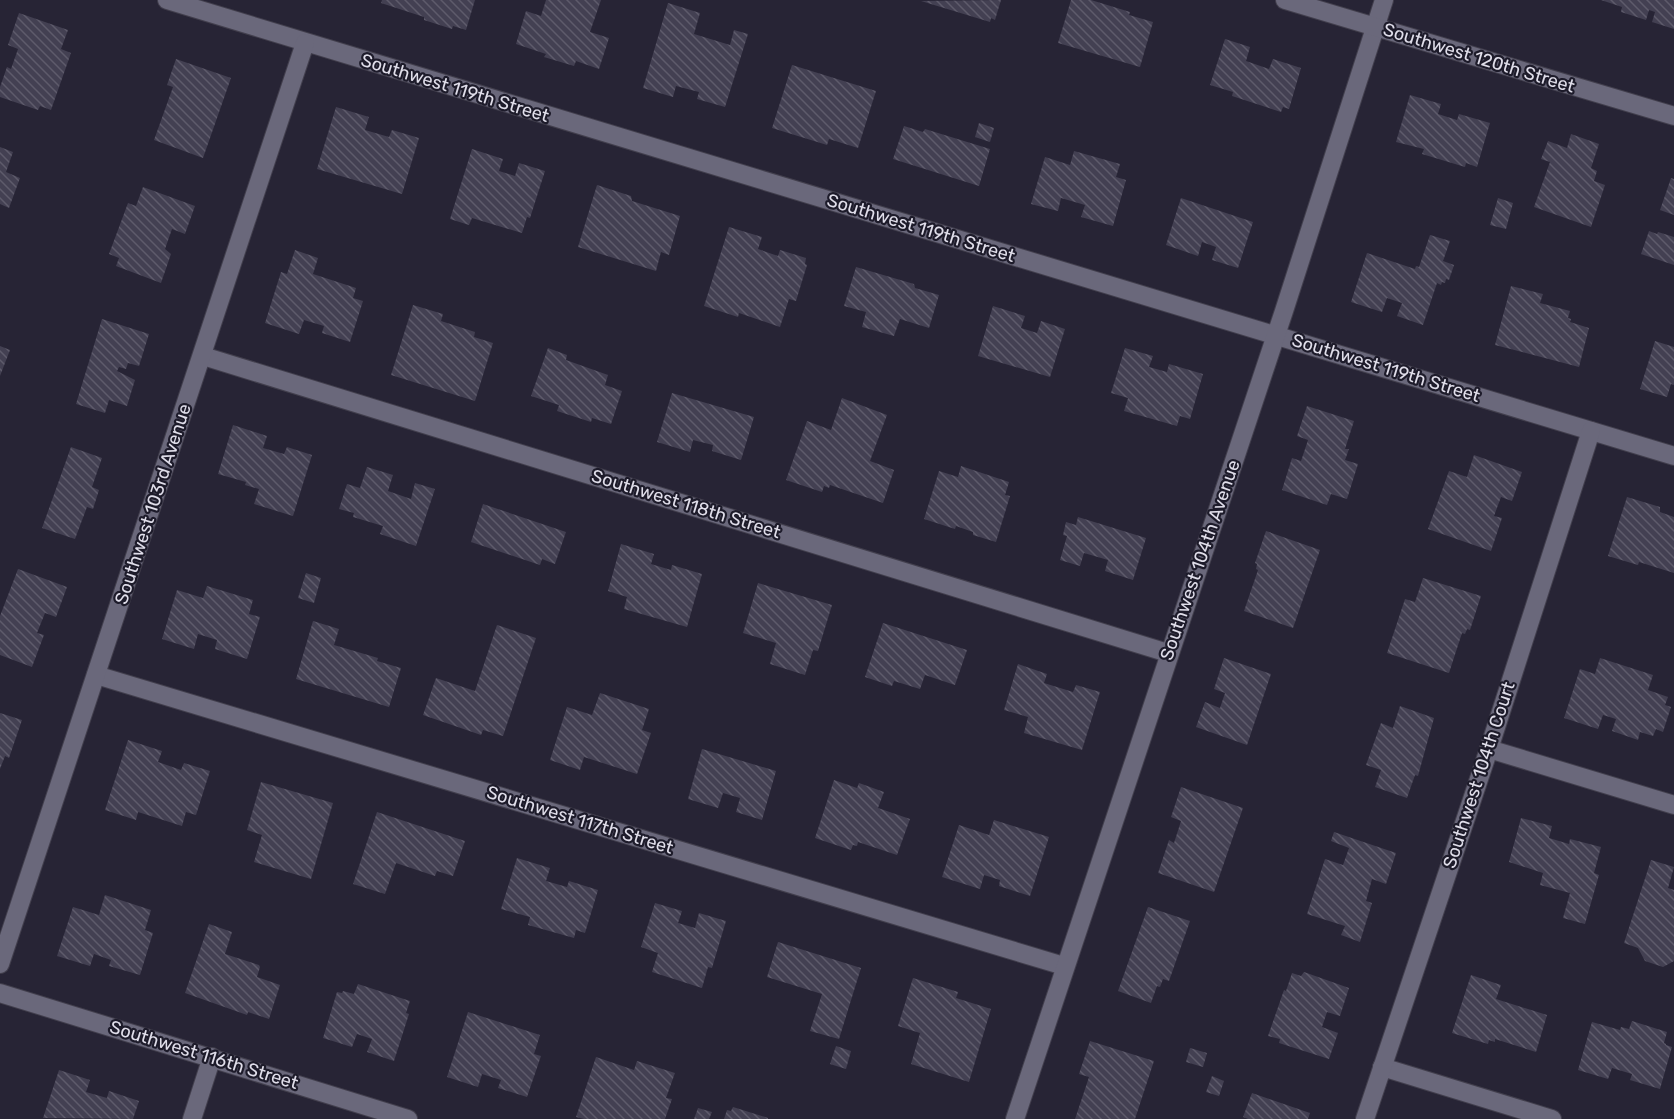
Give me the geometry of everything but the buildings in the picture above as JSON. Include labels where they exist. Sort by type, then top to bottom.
[{"type":"street","name":"Southwest 119th Street","points":[[167,0],[1674,456]]},
{"type":"street","name":"Southwest 120th Street","points":[[1285,0],[1674,117]]},
{"type":"street","name":"Southwest 104th Avenue","points":[[1015,1119],[1168,653],[1276,335],[1383,0]]},
{"type":"street","name":"Southwest 103rd Avenue","points":[[0,964],[305,43]]},
{"type":"street","name":"Southwest 118th Street","points":[[202,356],[1168,653]]},
{"type":"street","name":"Southwest 104th Court","points":[[1365,1119],[1489,749],[1591,431]]},
{"type":"street","name":"Southwest 117th Street","points":[[96,675],[1064,966]]},
{"type":"street","points":[[1489,749],[1674,805]]},
{"type":"street","name":"Southwest 116th Street","points":[[0,993],[408,1119]]},
{"type":"street","points":[[192,1119],[212,1057]]},
{"type":"street","points":[[1382,1067],[1552,1119]]}]
